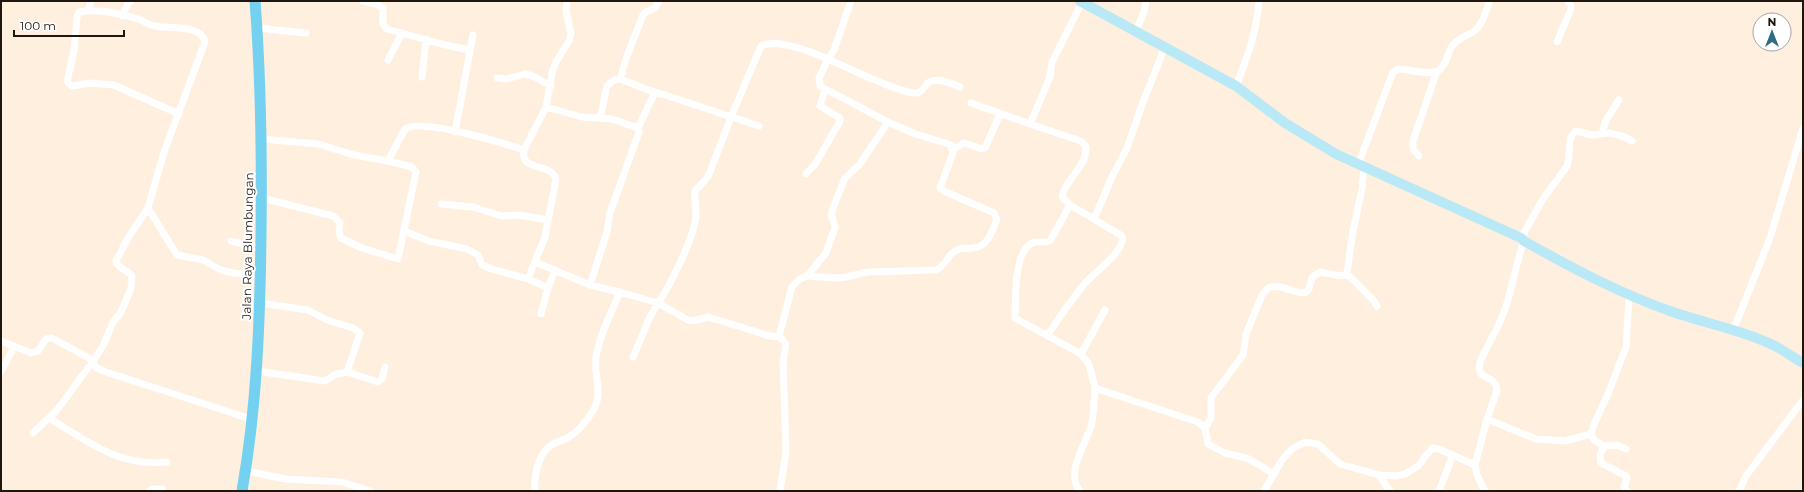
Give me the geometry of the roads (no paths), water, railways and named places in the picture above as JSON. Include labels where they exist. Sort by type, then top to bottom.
[{"type":"main road","name":"Jalan Raya Blumbungan","points":[[242,491],[246,471],[257,371],[261,276],[262,139],[258,28],[255,1]]},
{"type":"street","points":[[88,11],[91,1]]},
{"type":"street","points":[[122,16],[128,3],[131,1]]},
{"type":"street","points":[[363,1],[376,4],[383,8],[384,26],[390,30],[402,32],[436,43],[469,50]]},
{"type":"street","points":[[528,279],[545,237],[556,179],[555,175],[524,160],[524,150],[534,134],[546,107],[554,68],[569,41],[571,33],[566,11],[567,1]]},
{"type":"street","points":[[620,79],[643,15],[646,12],[656,8],[659,1]]},
{"type":"street","points":[[780,491],[787,437],[783,362],[786,344],[780,337],[780,327],[792,287],[800,279],[807,276],[836,278],[868,272],[936,270],[944,266],[949,256],[954,251],[962,248],[974,248],[983,245],[989,238],[997,219],[994,213],[940,188],[953,153],[951,145],[913,133],[888,122],[820,86],[819,82],[828,59],[834,50],[851,1]]},
{"type":"street","points":[[1136,31],[1144,12],[1146,1]]},
{"type":"street","points":[[1236,86],[1252,44],[1256,27],[1259,1]]},
{"type":"street","points":[[1347,274],[1352,236],[1362,189],[1361,167],[1393,72],[1398,69],[1430,72],[1437,71],[1443,67],[1453,45],[1461,37],[1474,31],[1481,24],[1489,1]]},
{"type":"street","points":[[1557,42],[1571,9],[1571,5],[1568,1]]},
{"type":"street","points":[[1030,124],[1050,77],[1052,62],[1081,2],[1236,86],[1285,123],[1313,141],[1361,167],[1523,240],[1570,267],[1629,295],[1776,347],[1803,363]]},
{"type":"street","points":[[33,433],[57,410],[93,361],[103,346],[113,322],[121,312],[131,288],[132,277],[128,272],[117,265],[117,258],[148,208],[164,152],[179,114],[205,44],[204,37],[195,31],[154,26],[140,20],[122,16],[88,11],[79,12],[68,83],[72,86],[91,83],[114,85],[179,114]]},
{"type":"street","points":[[258,28],[306,33]]},
{"type":"street","points":[[388,60],[402,32]]},
{"type":"street","points":[[455,132],[473,35]]},
{"type":"street","points":[[422,77],[426,39]]},
{"type":"street","points":[[633,357],[650,316],[665,294],[692,235],[697,214],[695,191],[708,177],[761,46],[768,43],[784,45],[828,59],[903,90],[917,93],[921,92],[928,83],[938,80],[960,87]]},
{"type":"street","points":[[1094,219],[1112,177],[1127,148],[1143,102],[1165,47]]},
{"type":"street","points":[[1419,156],[1413,149],[1412,141],[1437,71]]},
{"type":"street","points":[[497,78],[507,79],[525,74],[533,76],[551,86]]},
{"type":"street","points":[[600,118],[607,86],[614,80],[620,79],[759,126]]},
{"type":"street","points":[[806,174],[816,163],[840,121],[840,118],[820,106],[825,90]]},
{"type":"street","points":[[590,285],[607,232],[610,213],[639,132],[638,128],[644,119],[655,92]]},
{"type":"street","points":[[1602,133],[1606,120],[1619,100]]},
{"type":"street","points":[[971,103],[1081,142],[1086,147],[1086,152],[1077,171],[1063,192],[1062,197],[1065,202],[1122,236],[1122,244],[1100,270],[1088,281],[1048,334]]},
{"type":"street","points":[[546,107],[582,117],[612,119],[638,128]]},
{"type":"street","points":[[953,149],[964,143],[982,149],[985,148],[1000,114]]},
{"type":"street","points":[[807,276],[826,253],[835,227],[831,214],[845,178],[860,165],[888,122]]},
{"type":"street","points":[[388,161],[400,137],[409,127],[435,128],[484,137],[524,150]]},
{"type":"street","points":[[1734,331],[1770,238],[1803,128]]},
{"type":"street","points":[[1485,491],[1477,475],[1475,465],[1487,419],[1497,391],[1496,385],[1481,374],[1479,369],[1480,362],[1500,322],[1506,306],[1523,240],[1543,199],[1567,166],[1570,159],[1569,140],[1571,135],[1576,132],[1592,135],[1602,133],[1622,136],[1632,142]]},
{"type":"street","points":[[262,139],[318,144],[354,155],[412,166],[416,172],[399,258],[362,248],[341,238],[338,232],[340,223],[333,216],[262,198]]},
{"type":"street","points":[[441,204],[473,207],[502,216],[519,215],[548,220]]},
{"type":"street","points":[[1070,205],[1050,241],[1038,241],[1030,244],[1022,256],[1018,269],[1015,318],[1048,334],[1081,354],[1089,364],[1095,388],[1092,421],[1074,474],[1075,485],[1080,491]]},
{"type":"street","points":[[148,208],[178,255],[204,260],[221,270],[261,276]]},
{"type":"street","points":[[404,231],[429,241],[476,252],[482,265],[528,279],[548,288]]},
{"type":"street","points":[[231,241],[261,248]]},
{"type":"street","points":[[535,262],[590,285],[658,303],[678,315],[693,321],[708,317],[770,336],[780,337]]},
{"type":"street","points":[[541,314],[548,288],[556,270]]},
{"type":"street","points":[[1205,428],[1211,418],[1211,398],[1243,355],[1246,334],[1262,295],[1268,288],[1279,286],[1292,291],[1304,293],[1309,289],[1312,277],[1320,272],[1342,276],[1347,274]]},
{"type":"street","points":[[1347,274],[1377,306]]},
{"type":"street","points":[[535,491],[539,459],[550,446],[569,438],[578,431],[597,404],[598,387],[595,367],[596,358],[603,330],[620,292]]},
{"type":"street","points":[[1626,449],[1617,445],[1604,446],[1594,440],[1591,434],[1626,347],[1629,295]]},
{"type":"street","points":[[260,303],[308,310],[327,320],[353,328],[360,333],[347,372]]},
{"type":"street","points":[[1081,354],[1105,310]]},
{"type":"street","points":[[1,341],[32,353],[38,351],[46,339],[52,338],[71,347],[93,361],[97,368],[103,371],[251,419]]},
{"type":"street","points":[[1,372],[14,347]]},
{"type":"street","points":[[257,371],[321,382],[336,374],[347,372],[378,382],[382,379],[385,367]]},
{"type":"street","points":[[1095,388],[1183,415],[1198,422],[1205,428],[1208,444],[1225,453],[1249,459],[1274,474]]},
{"type":"street","points":[[1738,491],[1746,476],[1803,400]]},
{"type":"street","points":[[49,418],[73,433],[78,438],[102,451],[136,462],[167,462]]},
{"type":"street","points":[[1487,419],[1536,439],[1565,441],[1591,434]]},
{"type":"street","points":[[1264,491],[1282,460],[1292,448],[1300,444],[1311,442],[1318,444],[1340,464],[1379,475],[1396,476],[1405,474],[1418,466],[1432,448],[1439,449],[1475,465]]},
{"type":"street","points":[[1604,446],[1600,455],[1600,463],[1628,478],[1624,488],[1627,491]]},
{"type":"street","points":[[1439,491],[1453,455]]},
{"type":"street","points":[[246,471],[286,479],[342,482],[370,491]]},
{"type":"street","points":[[1379,475],[1390,491]]},
{"type":"street","points":[[150,491],[153,489],[162,489]]}]
